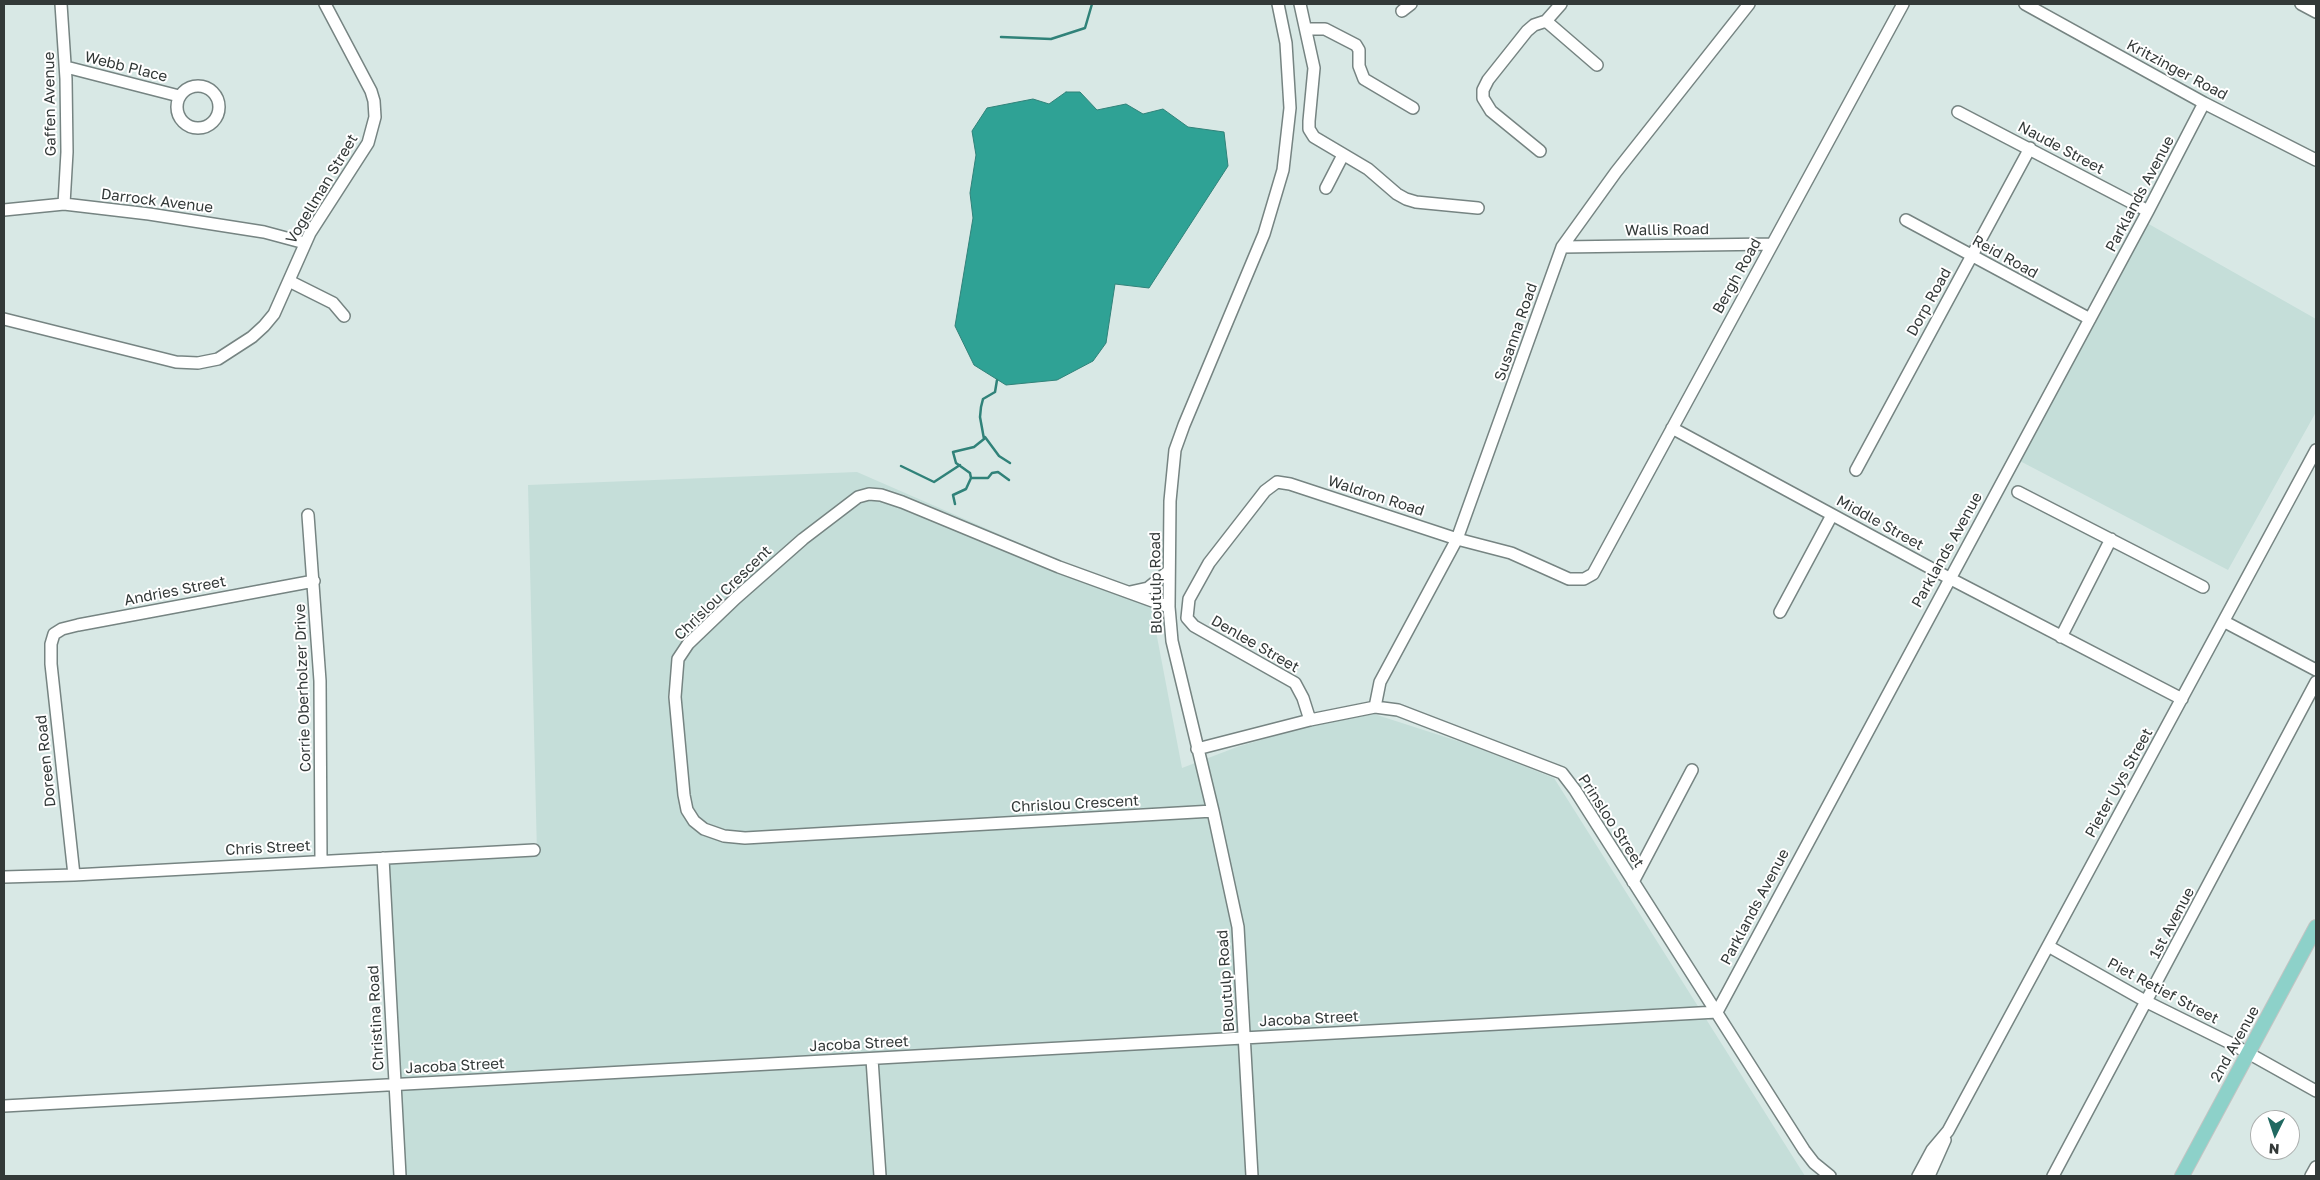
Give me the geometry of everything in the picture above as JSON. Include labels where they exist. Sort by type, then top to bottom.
[{"type":"main road","name":"2nd Avenue","points":[[2182,1176],[2316,927]]},
{"type":"street","name":"Gaffen Avenue","points":[[61,4],[66,67],[67,152],[64,204]]},
{"type":"street","name":"Vogellman Street","points":[[4,319],[176,362],[198,363],[218,359],[252,337],[274,314],[305,244],[368,143],[375,117],[374,100],[371,91],[325,4]]},
{"type":"street","name":"Bloutulp Road","points":[[1252,1176],[1238,927],[1213,811],[1172,641],[1169,608],[1170,501],[1175,450],[1264,234],[1283,170],[1290,108],[1286,43],[1278,4]]},
{"type":"street","points":[[1300,4],[1314,68],[1310,129],[1314,137],[1368,169],[1397,194],[1406,199],[1416,202],[1478,208]]},
{"type":"street","points":[[1540,151],[1491,111],[1483,98],[1483,90],[1488,80],[1527,31],[1534,25],[1546,21],[1561,4]]},
{"type":"street","name":"Susanna Road","points":[[1375,707],[1380,682],[1457,539],[1562,246],[1616,172],[1749,4]]},
{"type":"street","name":"Bergh Road","points":[[1599,564],[1903,4]]},
{"type":"street","name":"Kritzinger Road","points":[[2025,4],[2204,102],[2316,160]]},
{"type":"street","points":[[2301,4],[2316,12]]},
{"type":"street","points":[[1546,21],[1597,65]]},
{"type":"street","points":[[1306,29],[1314,27],[1325,29],[1356,45],[1359,50],[1359,66],[1364,78],[1413,108]]},
{"type":"street","name":"Webb Place","points":[[66,67],[179,96]]},
{"type":"street","name":"Parklands Avenue","points":[[1717,1012],[1949,578],[2148,212],[2204,102]]},
{"type":"street","name":"Naude Street","points":[[1958,112],[2030,148],[2148,212]]},
{"type":"street","name":"Dorp Road","points":[[1856,470],[2030,148]]},
{"type":"street","points":[[1326,188],[1343,155]]},
{"type":"street","name":"Darrock Avenue","points":[[4,210],[64,204],[213,222],[264,232],[305,244]]},
{"type":"street","name":"Reid Road","points":[[1906,220],[2090,319]]},
{"type":"street","name":"Wallis Road","points":[[1562,246],[1772,244]]},
{"type":"street","points":[[289,281],[333,303],[344,316]]},
{"type":"street","name":"Middle Street","points":[[1672,428],[1949,578],[2182,699]]},
{"type":"street","name":"Pieter Uys Street","points":[[1918,1176],[1932,1150],[1948,1131],[2225,622],[2316,450]]},
{"type":"street","name":"Waldron Road","points":[[1189,599],[1219,548],[1265,491],[1277,482],[1290,484],[1457,539],[1521,556],[1570,580],[1589,577],[1599,564]]},
{"type":"street","points":[[2018,492],[2203,587]]},
{"type":"street","name":"Chrislou Crescent","points":[[1169,608],[881,495],[869,494],[858,498],[803,539],[736,598],[688,644],[678,659],[675,697],[687,810],[694,821],[704,830],[724,836],[745,838],[1213,811]]},
{"type":"street","points":[[1780,612],[1832,514]]},
{"type":"street","name":"Corrie Oberholzer Drive","points":[[308,515],[320,682],[321,860]]},
{"type":"street","points":[[2061,637],[2111,539]]},
{"type":"street","points":[[1128,592],[1148,588],[1160,581],[1169,572]]},
{"type":"street","name":"Andries Street","points":[[51,644],[54,634],[62,629],[78,625],[314,581]]},
{"type":"street","name":"Denlee Street","points":[[1189,599],[1186,613],[1190,623],[1290,679],[1299,689],[1310,720]]},
{"type":"street","points":[[2225,622],[2316,670]]},
{"type":"street","name":"Doreen Road","points":[[51,644],[74,875]]},
{"type":"street","name":"1st Avenue","points":[[2053,1176],[2316,682]]},
{"type":"street","name":"Prinsloo Street","points":[[1198,749],[1310,720],[1375,707],[1398,710],[1562,773],[1576,790],[1804,1150],[1830,1176]]},
{"type":"street","points":[[1633,882],[1692,770]]},
{"type":"street","name":"Chris Street","points":[[4,876],[74,875],[321,860],[534,850]]},
{"type":"street","name":"Christina Road","points":[[383,858],[400,1176]]},
{"type":"street","name":"Piet Retief Street","points":[[2048,946],[2147,1002],[2248,1053],[2316,1091]]},
{"type":"street","name":"Jacoba Street","points":[[4,1106],[1717,1012]]},
{"type":"street","points":[[872,1058],[880,1176]]},
{"type":"street","name":"Pieter Uys Street","points":[[1929,1176],[1944,1145],[1948,1131]]},
{"type":"street","points":[[2311,1176],[2316,1167]]},
{"type":"shaded area","points":[[1066,92],[1080,92],[1097,110],[1126,104],[1143,114],[1163,109],[1188,127],[1224,132],[1228,166],[1149,288],[1115,284],[1106,343],[1093,361],[1057,380],[1006,385],[974,365],[955,326],[973,218],[970,193],[976,155],[972,131],[987,108],[1033,99],[1049,104]]},
{"type":"shaded area","points":[[2147,223],[2316,319],[2316,412],[2228,570],[2018,460]]},
{"type":"shaded area","points":[[857,472],[1150,600],[1182,768],[1237,747],[1305,727],[1374,714],[1470,745],[1554,778],[1805,1176],[400,1176],[388,863],[537,854],[528,485]]},
{"type":"waterway","points":[[1001,37],[1051,39],[1085,28],[1092,4]]},
{"type":"waterway","points":[[955,504],[953,495],[966,489],[971,478],[970,473],[956,463],[953,452],[974,447],[984,439],[980,417],[981,407],[983,399],[995,392],[997,380]]},
{"type":"waterway","points":[[985,437],[999,456],[1010,463]]},
{"type":"waterway","points":[[901,466],[934,482],[960,465]]},
{"type":"waterway","points":[[972,478],[988,478],[992,473],[998,472],[1009,480]]}]
